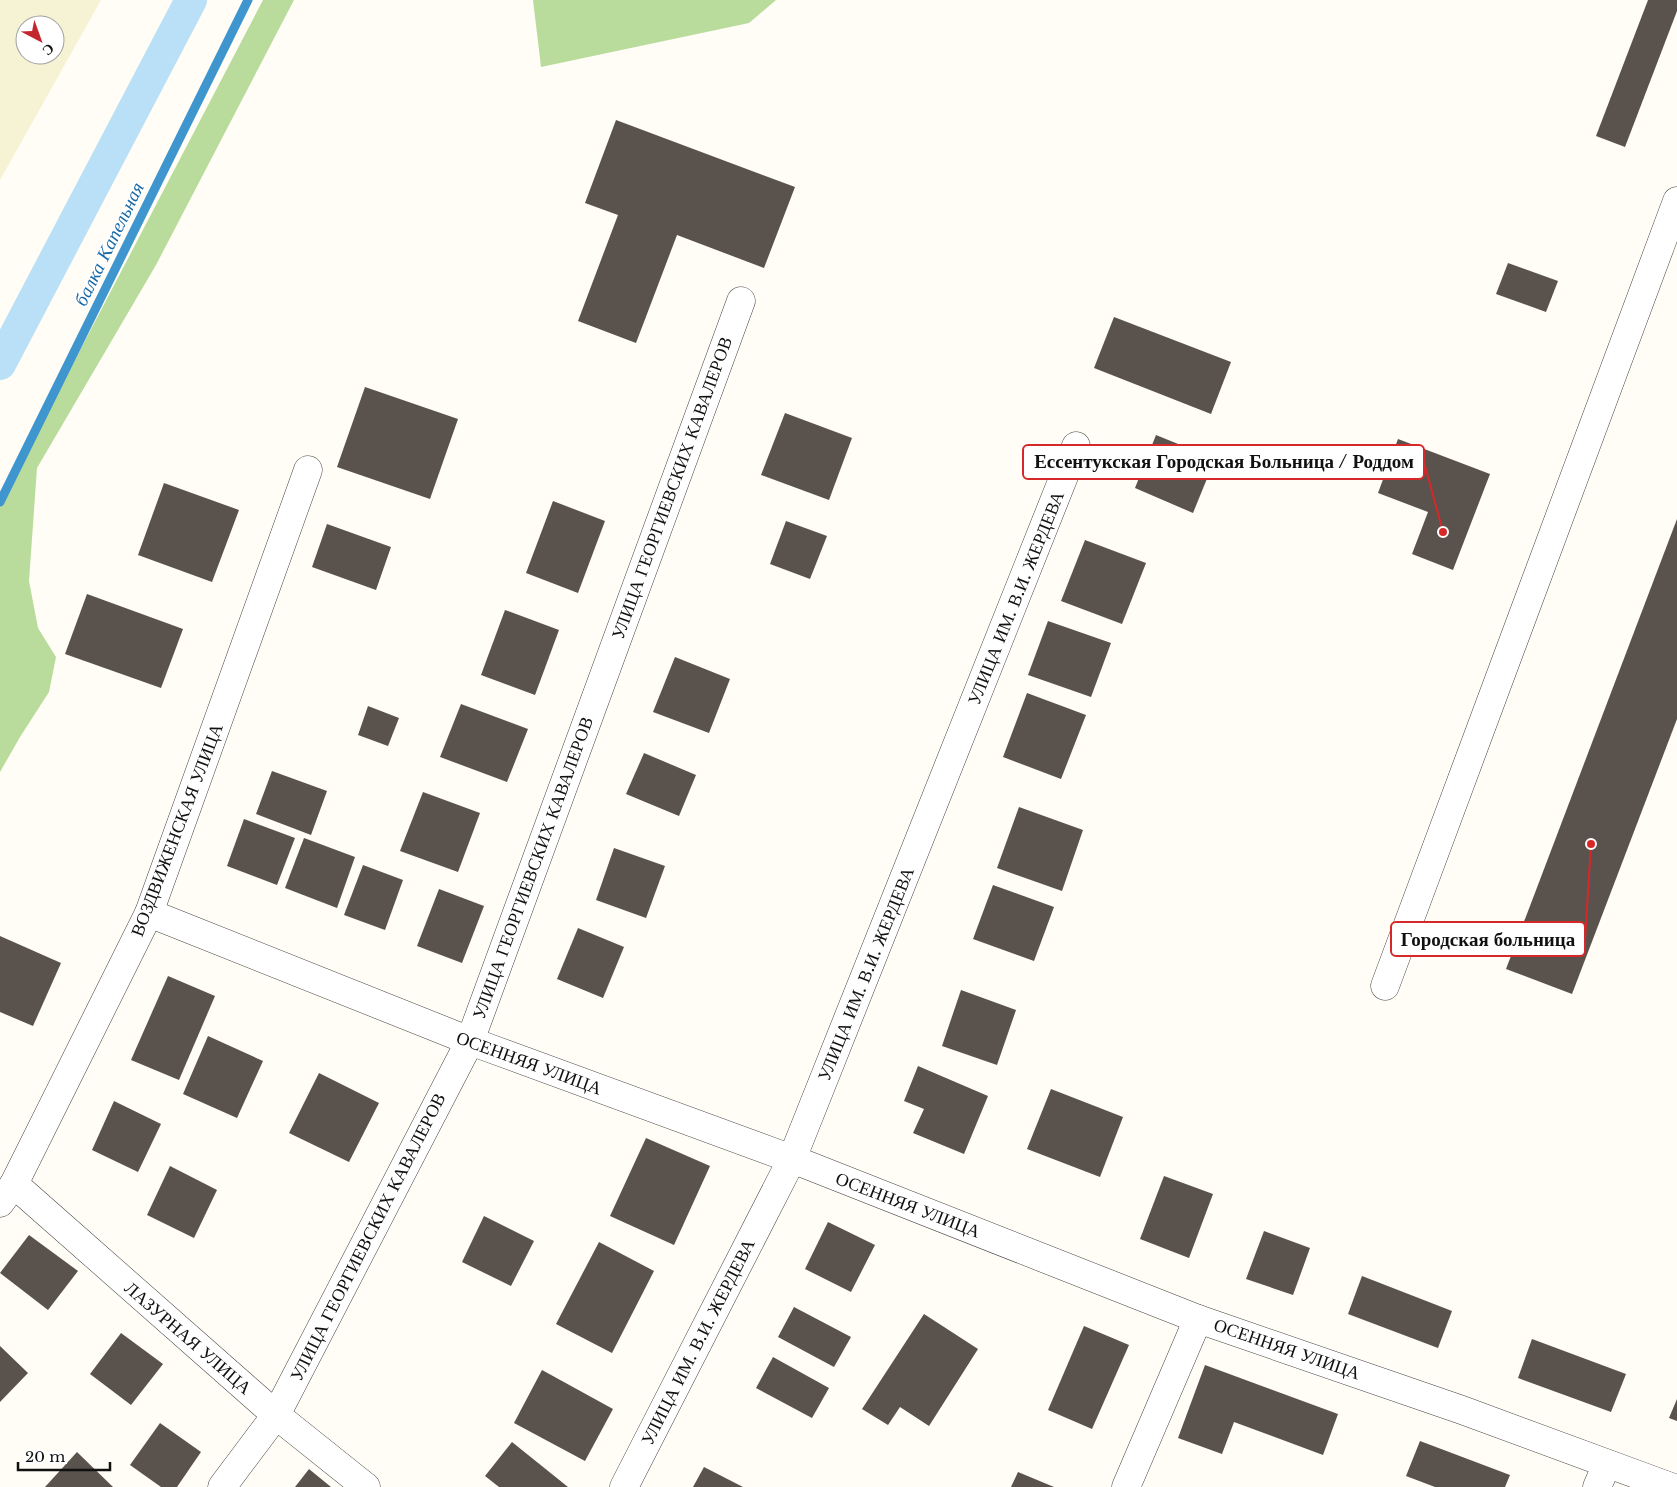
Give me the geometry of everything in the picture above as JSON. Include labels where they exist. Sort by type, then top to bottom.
[{"type":"street","points":[[1385,986],[1677,201]]},
{"type":"street","name":"УЛИЦА ГЕОРГИЕВСКИХ КАВАЛЕРОВ","points":[[222,1487],[276,1415],[470,1041],[741,301]]},
{"type":"street","name":"УЛИЦА ИМ. В.И. ЖЕРДЕВА","points":[[624,1487],[792,1159],[1076,446]]},
{"type":"street","name":"ВОЗДВИЖЕНСКАЯ УЛИЦА","points":[[7,1194],[149,913],[308,470]]},
{"type":"street","name":"ОСЕННЯЯ УЛИЦА","points":[[149,913],[470,1041],[792,1159],[1198,1319],[1462,1410],[1602,1476],[1671,1487]]},
{"type":"street","name":"ЛАЗУРНАЯ УЛИЦА","points":[[7,1194],[366,1487]]},
{"type":"street","points":[[1126,1487],[1198,1319]]},
{"type":"shaded area","points":[[0,0],[101,0],[65,64],[65,15],[15,15],[15,65],[65,65],[0,180]]},
{"type":"green space","points":[[263,0],[294,0],[156,265],[37,468],[29,581],[38,628],[56,657],[49,692],[0,772],[0,506]]},
{"type":"green space","points":[[533,0],[776,0],[749,23],[541,67]]},
{"type":"building","points":[[1648,0],[1677,0],[1677,11],[1625,147],[1596,136]]},
{"type":"building","points":[[616,120],[795,187],[764,268],[677,235],[636,343],[578,321],[618,215],[585,203]]},
{"type":"building","points":[[1508,263],[1558,281],[1546,312],[1496,294]]},
{"type":"building","points":[[1114,317],[1231,362],[1211,414],[1094,368]]},
{"type":"building","points":[[365,387],[458,419],[430,499],[337,467]]},
{"type":"building","points":[[785,413],[852,438],[829,500],[761,475]]},
{"type":"building","points":[[1156,435],[1215,459],[1193,513],[1135,488]]},
{"type":"building","points":[[1398,439],[1490,474],[1453,570],[1412,554],[1428,512],[1378,493]]},
{"type":"building","points":[[164,483],[239,510],[212,582],[138,555]]},
{"type":"building","points":[[553,501],[605,521],[578,593],[526,573]]},
{"type":"building","points":[[1677,519],[1677,719],[1572,994],[1506,969]]},
{"type":"building","points":[[786,521],[827,536],[810,579],[770,564]]},
{"type":"building","points":[[327,524],[391,547],[376,590],[312,567]]},
{"type":"building","points":[[1085,540],[1146,563],[1122,624],[1061,601]]},
{"type":"building","points":[[87,594],[183,629],[161,688],[65,654]]},
{"type":"building","points":[[505,610],[559,630],[535,695],[481,675]]},
{"type":"building","points":[[1048,621],[1111,643],[1091,697],[1028,675]]},
{"type":"building","points":[[675,657],[730,679],[709,733],[653,712]]},
{"type":"building","points":[[1027,693],[1086,715],[1061,779],[1003,757]]},
{"type":"building","points":[[461,704],[528,729],[507,782],[440,757]]},
{"type":"building","points":[[368,706],[399,718],[388,746],[358,735]]},
{"type":"building","points":[[644,753],[696,775],[679,816],[626,794]]},
{"type":"building","points":[[272,771],[327,791],[311,835],[256,814]]},
{"type":"building","points":[[423,792],[480,813],[458,872],[400,851]]},
{"type":"building","points":[[1019,807],[1083,830],[1062,891],[997,868]]},
{"type":"building","points":[[244,819],[295,838],[277,885],[227,866]]},
{"type":"building","points":[[304,838],[355,857],[337,908],[285,888]]},
{"type":"building","points":[[614,848],[665,866],[646,918],[596,900]]},
{"type":"building","points":[[363,865],[403,880],[385,930],[344,915]]},
{"type":"building","points":[[993,885],[1054,907],[1034,961],[973,939]]},
{"type":"building","points":[[439,889],[484,906],[462,963],[417,946]]},
{"type":"building","points":[[578,928],[624,947],[603,998],[557,979]]},
{"type":"building","points":[[0,936],[61,963],[33,1026],[0,1012]]},
{"type":"building","points":[[168,976],[215,996],[179,1080],[131,1060]]},
{"type":"building","points":[[961,990],[1016,1010],[997,1065],[942,1046]]},
{"type":"building","points":[[208,1036],[263,1061],[237,1118],[183,1094]]},
{"type":"building","points":[[918,1066],[988,1096],[964,1154],[913,1133],[924,1109],[904,1101]]},
{"type":"building","points":[[319,1073],[379,1103],[349,1162],[289,1133]]},
{"type":"building","points":[[1051,1089],[1123,1117],[1100,1177],[1027,1149]]},
{"type":"building","points":[[114,1101],[161,1124],[138,1172],[92,1150]]},
{"type":"building","points":[[646,1138],[710,1166],[674,1245],[610,1216]]},
{"type":"building","points":[[170,1166],[217,1190],[194,1238],[147,1215]]},
{"type":"building","points":[[1164,1176],[1213,1194],[1189,1258],[1140,1239]]},
{"type":"building","points":[[484,1216],[534,1241],[511,1286],[462,1262]]},
{"type":"building","points":[[828,1222],[875,1245],[851,1292],[805,1269]]},
{"type":"building","points":[[1264,1231],[1310,1248],[1293,1295],[1246,1279]]},
{"type":"building","points":[[29,1235],[78,1271],[48,1310],[0,1273]]},
{"type":"building","points":[[599,1242],[654,1271],[612,1353],[556,1324]]},
{"type":"building","points":[[1362,1276],[1452,1311],[1438,1348],[1348,1314]]},
{"type":"building","points":[[794,1307],[851,1337],[834,1367],[778,1337]]},
{"type":"building","points":[[924,1314],[978,1349],[929,1426],[900,1407],[888,1425],[862,1409]]},
{"type":"building","points":[[1084,1326],[1129,1345],[1092,1429],[1048,1410]]},
{"type":"building","points":[[121,1333],[163,1364],[131,1405],[90,1374]]},
{"type":"building","points":[[1532,1339],[1626,1374],[1611,1412],[1518,1378]]},
{"type":"building","points":[[0,1346],[28,1373],[0,1402]]},
{"type":"building","points":[[773,1357],[829,1388],[812,1418],[756,1388]]},
{"type":"building","points":[[1205,1365],[1338,1414],[1323,1455],[1234,1422],[1222,1454],[1178,1438]]},
{"type":"building","points":[[542,1370],[613,1409],[585,1461],[514,1423]]},
{"type":"building","points":[[1677,1399],[1677,1421],[1669,1418]]},
{"type":"building","points":[[160,1423],[201,1452],[177,1487],[161,1487],[130,1465]]},
{"type":"building","points":[[1420,1441],[1510,1475],[1505,1487],[1435,1487],[1406,1476]]},
{"type":"building","points":[[512,1442],[568,1487],[499,1487],[485,1476]]},
{"type":"building","points":[[77,1452],[113,1487],[45,1487]]},
{"type":"building","points":[[704,1467],[743,1487],[693,1487]]},
{"type":"building","points":[[309,1469],[331,1487],[295,1487]]},
{"type":"building","points":[[1018,1472],[1054,1487],[1011,1487]]},
{"type":"waterway","points":[[0,364],[191,0]]},
{"type":"waterway","name":"балка Капельная","points":[[0,502],[248,0]]},
{"type":"place","name":"Ессентукская Городская Больница / Роддом","points":[[1443,532]]},
{"type":"place","name":"Городская больница","points":[[1591,844]]}]
